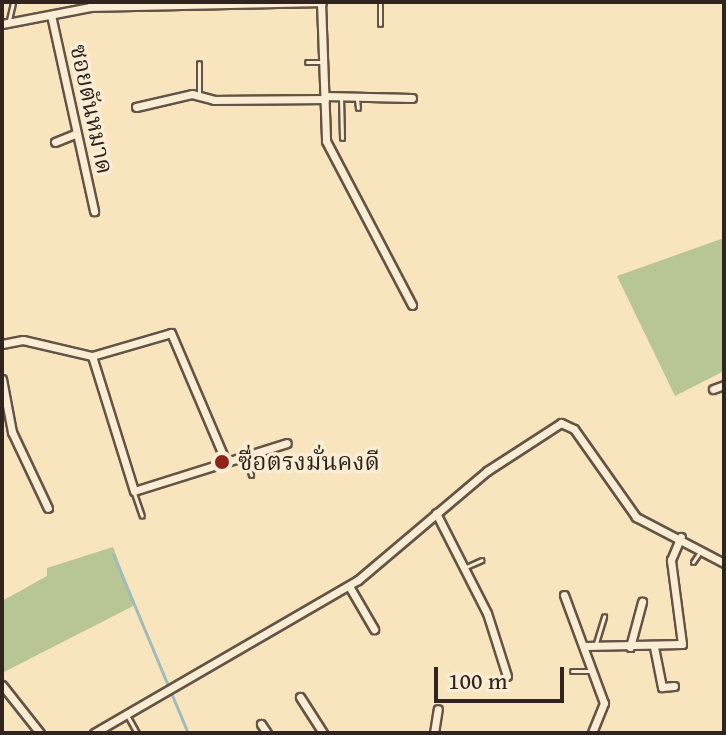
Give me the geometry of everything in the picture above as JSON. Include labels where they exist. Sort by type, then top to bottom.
[{"type":"street","points":[[4,24],[90,7],[322,2],[326,141],[412,305]]},
{"type":"street","name":"ซอยตันหมาด","points":[[51,15],[94,211]]},
{"type":"street","points":[[136,107],[199,96],[325,98],[357,95],[412,98]]},
{"type":"street","points":[[55,142],[75,134]]},
{"type":"street","points":[[2,344],[23,340],[92,356],[171,333],[226,462]]},
{"type":"street","points":[[92,356],[134,491],[287,443]]},
{"type":"street","points":[[2,379],[12,432],[48,508]]},
{"type":"street","points":[[713,389],[724,385]]},
{"type":"street","points":[[94,733],[349,586],[502,460],[565,423],[636,517],[681,537],[724,563]]},
{"type":"street","points":[[436,513],[487,613],[507,676]]},
{"type":"street","points":[[585,646],[654,647],[684,642],[671,569],[681,537]]},
{"type":"street","points":[[349,586],[374,629]]},
{"type":"street","points":[[564,595],[604,703],[592,733]]},
{"type":"street","points":[[630,647],[642,602]]},
{"type":"street","points":[[654,647],[662,687],[674,686]]},
{"type":"street","points":[[2,685],[40,733]]},
{"type":"street","points":[[300,697],[323,733]]},
{"type":"street","points":[[434,733],[438,709]]},
{"type":"street","points":[[261,724],[267,733]]},
{"type":"lane","points":[[4,24],[13,2]]},
{"type":"lane","points":[[380,2],[380,24]]},
{"type":"lane","points":[[307,62],[323,62]]},
{"type":"lane","points":[[199,63],[204,78],[199,96]]},
{"type":"lane","points":[[357,95],[358,108]]},
{"type":"lane","points":[[341,96],[342,138]]},
{"type":"lane","points":[[245,456],[251,475]]},
{"type":"lane","points":[[134,491],[142,516]]},
{"type":"lane","points":[[693,562],[702,549]]},
{"type":"lane","points":[[462,569],[482,560]]},
{"type":"lane","points":[[595,646],[604,616]]},
{"type":"lane","points":[[572,671],[593,671]]},
{"type":"lane","points":[[127,714],[137,733]]},
{"type":"green space","points":[[724,238],[724,371],[675,396],[617,276]]},
{"type":"green space","points":[[113,547],[135,605],[4,672],[2,601],[47,576],[47,568]]},
{"type":"waterway","points":[[113,554],[188,733]]},
{"type":"place","name":"ซื่อตรงมั่นคงดี","points":[[222,462]]}]
